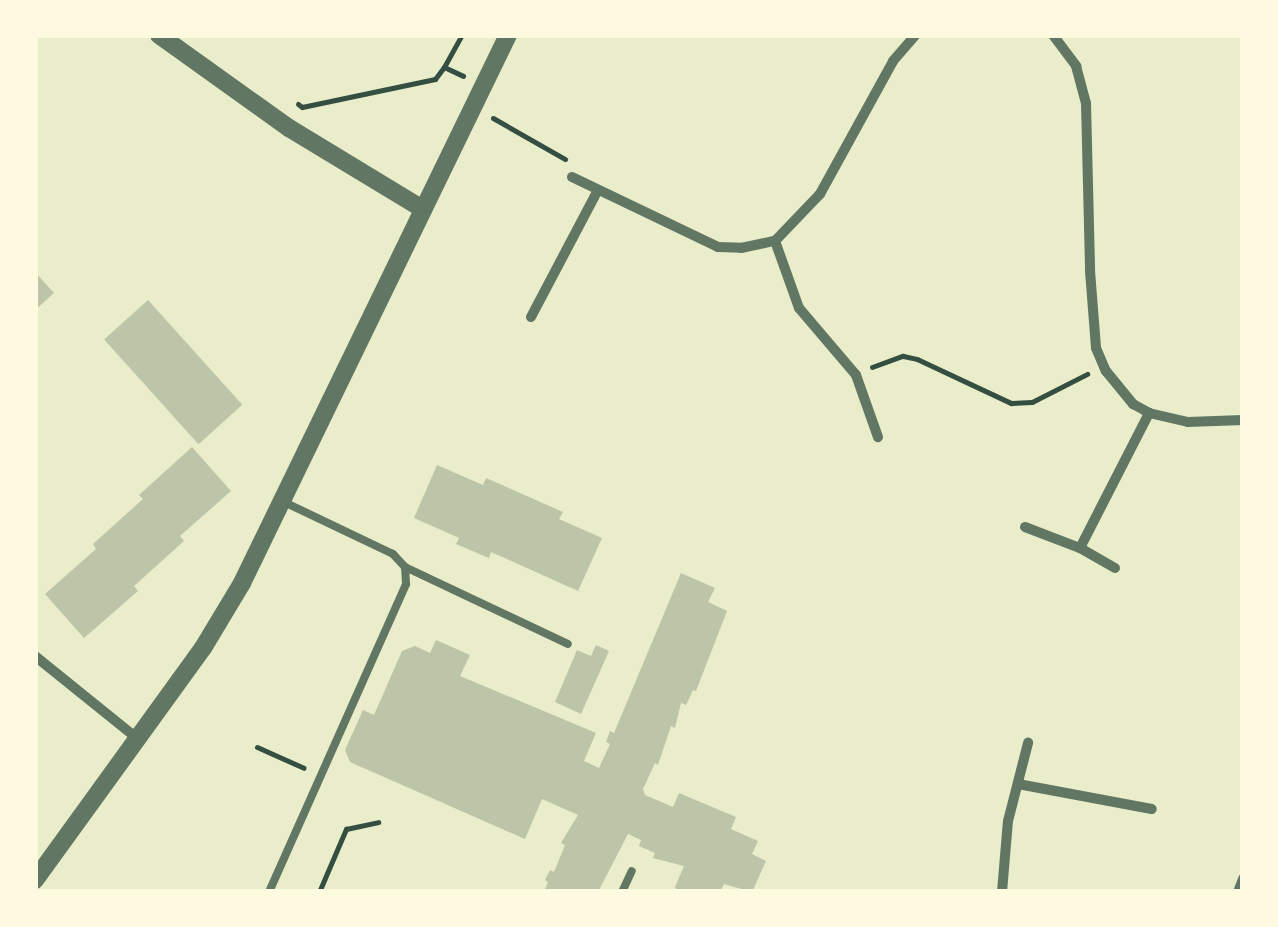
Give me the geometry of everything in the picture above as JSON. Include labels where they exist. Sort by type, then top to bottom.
[{"type":"street","points":[[159,35],[289,128],[424,209]]},
{"type":"street","points":[[35,880],[233,599],[508,35]]},
{"type":"street","points":[[1053,35],[1076,66],[1086,103],[1090,271],[1096,348],[1104,366],[1116,386],[1148,413],[1188,422],[1243,420]]},
{"type":"street","points":[[572,177],[718,247],[775,242],[792,230],[820,194],[908,37]]},
{"type":"street","points":[[531,317],[597,192]]},
{"type":"street","points":[[775,242],[798,308],[856,375],[878,437]]},
{"type":"street","points":[[1080,548],[1148,413]]},
{"type":"street","points":[[1024,527],[1080,548],[1116,568]]},
{"type":"street","points":[[35,656],[138,739]]},
{"type":"street","points":[[1002,892],[1008,821],[1028,744]]},
{"type":"street","points":[[1018,784],[1152,809]]},
{"type":"street","points":[[1238,892],[1243,879]]},
{"type":"lane","points":[[282,500],[393,554],[405,567],[568,644]]},
{"type":"lane","points":[[269,892],[406,584],[405,567]]},
{"type":"lane","points":[[622,892],[632,870]]},
{"type":"path","points":[[288,98],[302,107],[435,79],[462,35]]},
{"type":"path","points":[[444,67],[463,76]]},
{"type":"path","points":[[493,118],[569,161],[572,177]]},
{"type":"path","points":[[856,375],[888,359],[916,358],[1011,403],[1032,402],[1104,366]]},
{"type":"path","points":[[257,747],[310,770]]},
{"type":"path","points":[[318,892],[346,829],[378,822]]},
{"type":"building","points":[[35,272],[54,293],[35,310]]},
{"type":"building","points":[[148,300],[242,405],[199,444],[104,339]]},
{"type":"building","points":[[192,447],[231,491],[180,536],[184,541],[134,586],[138,591],[84,638],[45,594],[96,549],[93,544],[143,499],[139,495]]},
{"type":"building","points":[[437,465],[483,485],[486,478],[563,512],[559,519],[602,538],[578,591],[491,552],[489,558],[456,544],[459,538],[414,518]]},
{"type":"building","points":[[681,573],[715,588],[708,602],[727,611],[696,691],[693,690],[686,705],[681,703],[675,728],[671,726],[658,765],[655,763],[643,789],[645,795],[673,807],[679,793],[736,817],[731,829],[758,841],[752,854],[766,861],[752,892],[724,884],[720,892],[677,892],[675,887],[684,866],[653,858],[655,853],[639,846],[641,840],[628,834],[598,892],[544,892],[548,882],[545,880],[550,870],[554,872],[565,845],[561,843],[578,815],[542,799],[525,839],[350,762],[345,750],[363,710],[374,715],[402,651],[415,646],[430,653],[436,640],[470,655],[460,676],[596,733],[584,761],[599,768],[610,744],[606,742],[610,731],[614,733]]},
{"type":"building","points":[[596,645],[609,651],[581,714],[555,702],[577,650],[591,656]]}]
